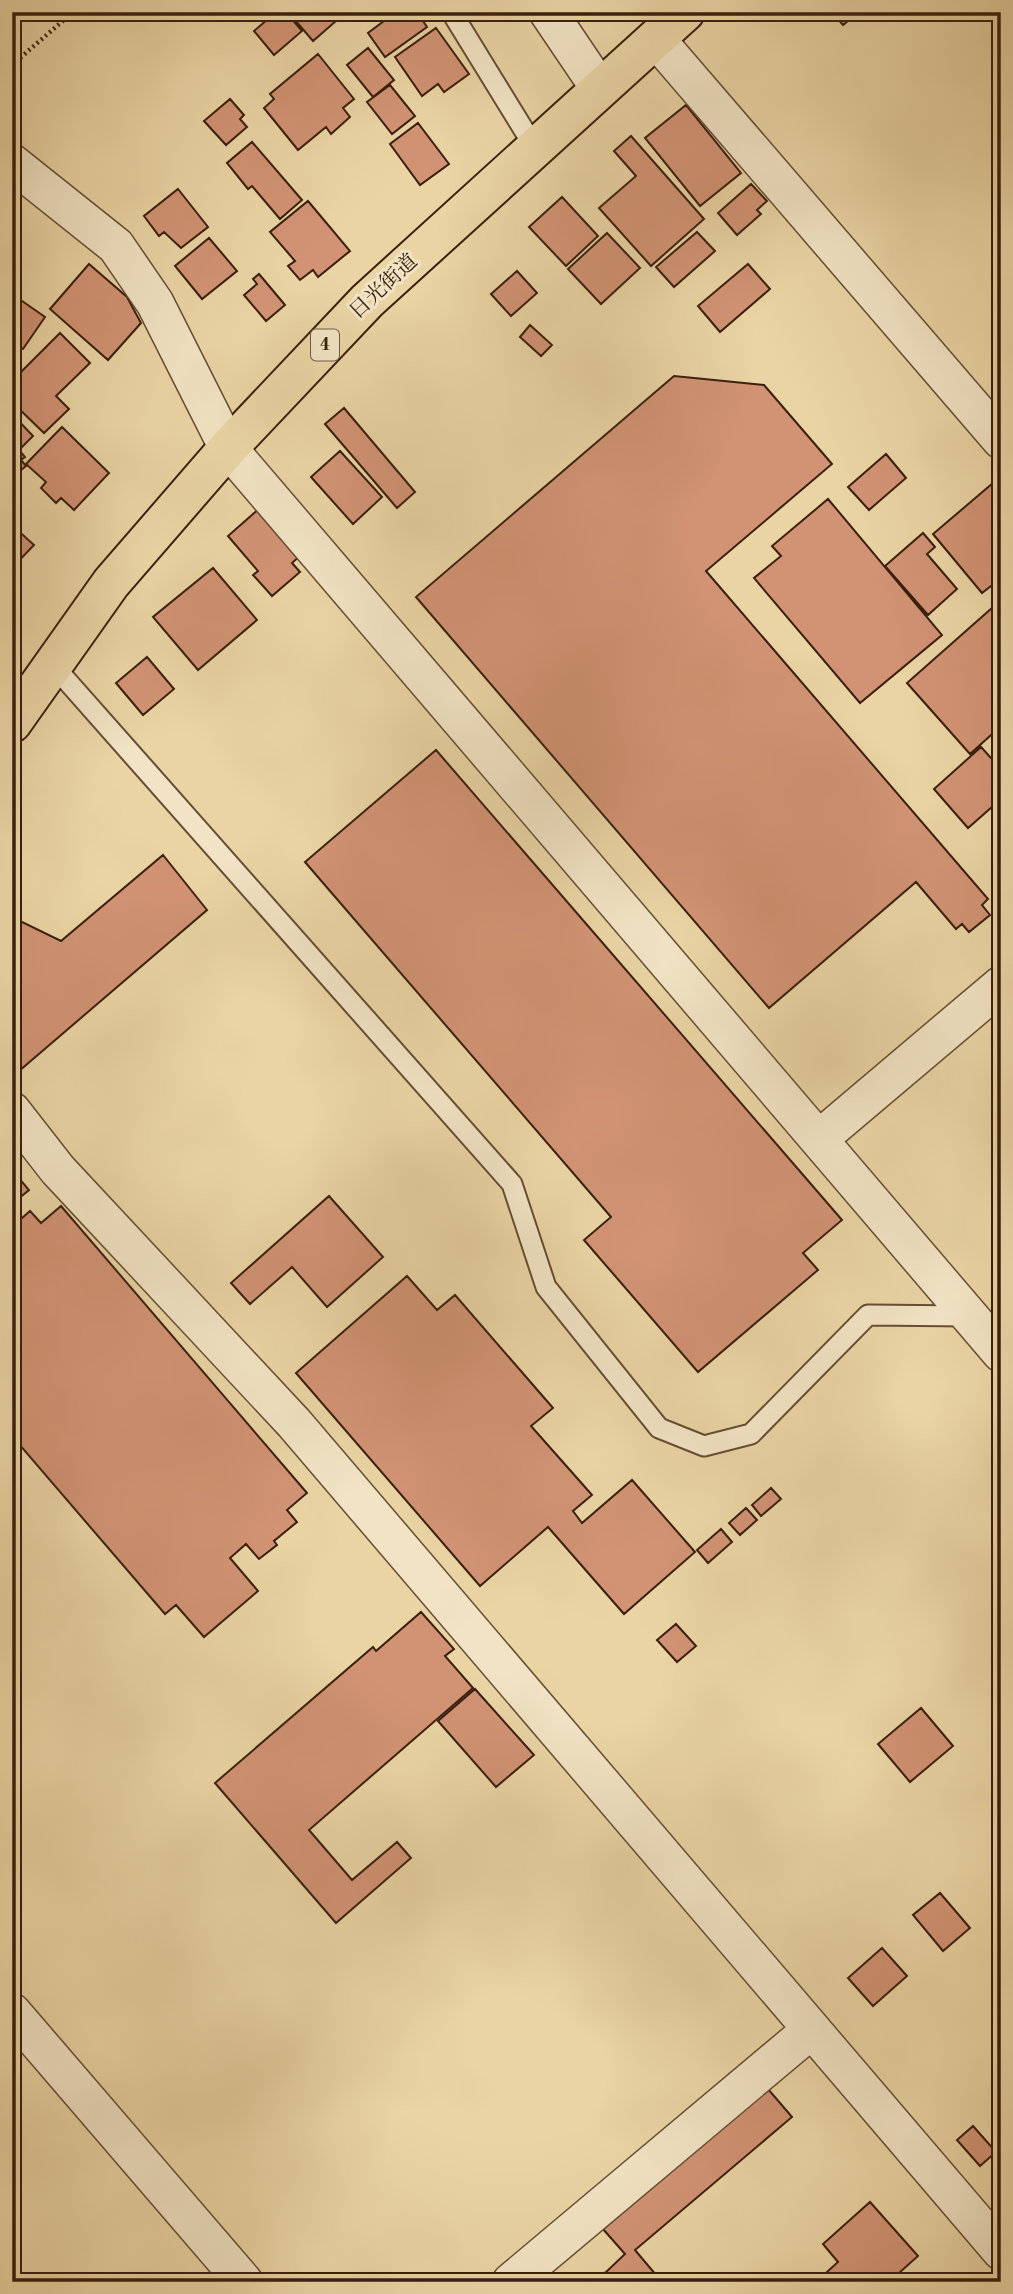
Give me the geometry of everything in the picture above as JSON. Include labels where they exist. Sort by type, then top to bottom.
[{"type":"highway","name":"日光街道","points":[[12,723],[111,583],[228,447],[367,301],[685,12]]},
{"type":"street","points":[[548,12],[600,89]]},
{"type":"street","points":[[656,39],[1001,440]]},
{"type":"street","points":[[12,163],[116,246],[155,303],[228,447],[1001,1353]]},
{"type":"street","points":[[819,1139],[1001,985]]},
{"type":"street","points":[[12,1111],[58,1170],[294,1423],[811,2030],[996,2235]]},
{"type":"street","points":[[12,2012],[244,2282]]},
{"type":"street","points":[[511,2282],[811,2030]]},
{"type":"lane","points":[[452,13],[535,148]]},
{"type":"lane","points":[[53,665],[512,1184],[546,1287],[659,1428],[704,1446],[751,1434],[869,1315],[969,1316]]},
{"type":"path","points":[[12,65],[73,12]]},
{"type":"building","points":[[276,12],[286,12],[302,31],[274,55],[254,31]]},
{"type":"building","points":[[288,12],[328,12],[336,21],[313,41]]},
{"type":"building","points":[[396,12],[417,12],[427,27],[385,57],[368,33]]},
{"type":"building","points":[[832,12],[859,12],[843,25]]},
{"type":"building","points":[[436,28],[469,74],[444,92],[438,84],[422,96],[395,57]]},
{"type":"building","points":[[368,48],[394,80],[373,97],[347,65]]},
{"type":"building","points":[[318,54],[354,99],[343,108],[350,117],[331,134],[326,127],[298,150],[264,108],[274,99],[270,94]]},
{"type":"building","points":[[390,85],[415,116],[392,134],[367,102]]},
{"type":"building","points":[[230,99],[244,115],[240,119],[247,127],[226,145],[204,121]]},
{"type":"building","points":[[686,105],[741,173],[700,206],[645,138]]},
{"type":"building","points":[[418,123],[449,164],[420,185],[390,144]]},
{"type":"building","points":[[631,136],[704,219],[651,266],[599,208],[636,176],[614,151]]},
{"type":"building","points":[[252,142],[302,200],[280,219],[252,186],[248,189],[227,163]]},
{"type":"building","points":[[751,184],[767,201],[757,210],[761,214],[737,235],[718,213]]},
{"type":"building","points":[[178,189],[208,227],[181,248],[164,232],[159,236],[144,216]]},
{"type":"building","points":[[562,197],[598,236],[566,266],[529,227]]},
{"type":"building","points":[[308,201],[350,251],[318,277],[313,270],[300,280],[288,266],[295,261],[270,232]]},
{"type":"building","points":[[12,223],[19,228],[12,237]]},
{"type":"building","points":[[697,232],[715,251],[674,287],[656,267]]},
{"type":"building","points":[[607,233],[640,268],[601,304],[568,269]]},
{"type":"building","points":[[209,238],[237,271],[202,299],[175,266]]},
{"type":"building","points":[[89,264],[127,297],[141,323],[108,360],[50,309]]},
{"type":"building","points":[[748,264],[770,289],[720,332],[698,306]]},
{"type":"building","points":[[517,271],[537,293],[511,316],[491,294]]},
{"type":"building","points":[[259,274],[285,305],[266,321],[244,295],[257,284],[253,279]]},
{"type":"building","points":[[12,294],[45,317],[23,349],[12,342]]},
{"type":"building","points":[[530,325],[552,345],[541,356],[520,337]]},
{"type":"building","points":[[60,333],[90,363],[56,396],[69,409],[44,433],[12,402],[12,381]]},
{"type":"building","points":[[674,376],[764,385],[832,464],[706,571],[988,899],[982,905],[990,915],[969,932],[962,924],[956,929],[916,882],[769,1008],[416,597]]},
{"type":"building","points":[[344,408],[415,492],[397,508],[325,424]]},
{"type":"building","points":[[12,414],[33,436],[19,450],[25,457],[21,460],[26,466],[12,478]]},
{"type":"building","points":[[62,427],[109,473],[74,510],[61,498],[56,503],[41,488],[46,482],[26,464]]},
{"type":"building","points":[[340,451],[382,497],[353,524],[311,477]]},
{"type":"building","points":[[886,454],[906,478],[869,510],[848,487]]},
{"type":"building","points":[[993,483],[1001,493],[1001,578],[982,593],[933,534]]},
{"type":"building","points":[[828,499],[942,635],[860,703],[754,578],[781,556],[772,546]]},
{"type":"building","points":[[261,507],[301,555],[292,563],[300,572],[272,596],[253,575],[258,571],[228,536]]},
{"type":"building","points":[[12,525],[34,545],[12,568]]},
{"type":"building","points":[[923,533],[935,547],[927,554],[957,589],[928,615],[885,566]]},
{"type":"building","points":[[213,568],[257,620],[198,670],[153,617]]},
{"type":"building","points":[[1001,600],[1001,726],[970,754],[907,683]]},
{"type":"building","points":[[147,657],[174,689],[143,715],[116,683]]},
{"type":"building","points":[[981,747],[1001,769],[1001,799],[968,828],[934,789]]},
{"type":"building","points":[[436,750],[842,1220],[803,1253],[818,1270],[698,1372],[584,1240],[611,1217],[305,862]]},
{"type":"building","points":[[163,855],[207,910],[12,1077],[12,917],[61,941]]},
{"type":"building","points":[[12,1170],[29,1190],[12,1204]]},
{"type":"building","points":[[329,1196],[383,1257],[327,1307],[292,1267],[250,1304],[231,1283]]},
{"type":"building","points":[[61,1206],[307,1493],[287,1510],[297,1522],[274,1541],[277,1545],[259,1559],[246,1544],[230,1558],[258,1591],[204,1637],[176,1605],[165,1614],[12,1436],[12,1227],[30,1211],[41,1223]]},
{"type":"building","points":[[407,1276],[437,1310],[455,1295],[553,1408],[531,1426],[592,1495],[573,1511],[582,1523],[632,1480],[695,1552],[624,1614],[548,1527],[480,1586],[296,1373]]},
{"type":"building","points":[[771,1488],[781,1499],[761,1516],[752,1505]]},
{"type":"building","points":[[746,1508],[757,1520],[740,1535],[729,1523]]},
{"type":"building","points":[[721,1529],[732,1542],[708,1563],[697,1550]]},
{"type":"building","points":[[421,1612],[454,1649],[445,1656],[473,1688],[309,1830],[352,1880],[397,1842],[411,1858],[336,1923],[215,1783],[373,1647],[376,1651]]},
{"type":"building","points":[[676,1624],[696,1646],[677,1662],[657,1640]]},
{"type":"building","points":[[475,1689],[534,1755],[496,1787],[438,1721]]},
{"type":"building","points":[[921,1708],[953,1746],[910,1782],[878,1744]]},
{"type":"building","points":[[940,1893],[970,1928],[943,1951],[913,1915]]},
{"type":"building","points":[[882,1948],[907,1976],[873,2006],[848,1978]]},
{"type":"building","points":[[768,2089],[792,2117],[635,2250],[662,2282],[614,2282],[606,2272],[625,2254],[603,2229]]},
{"type":"building","points":[[973,2126],[996,2152],[980,2166],[957,2140]]},
{"type":"building","points":[[870,2202],[918,2256],[889,2282],[816,2282],[838,2262],[823,2244]]},
{"type":"building","points":[[604,2273],[612,2282],[594,2282]]}]
